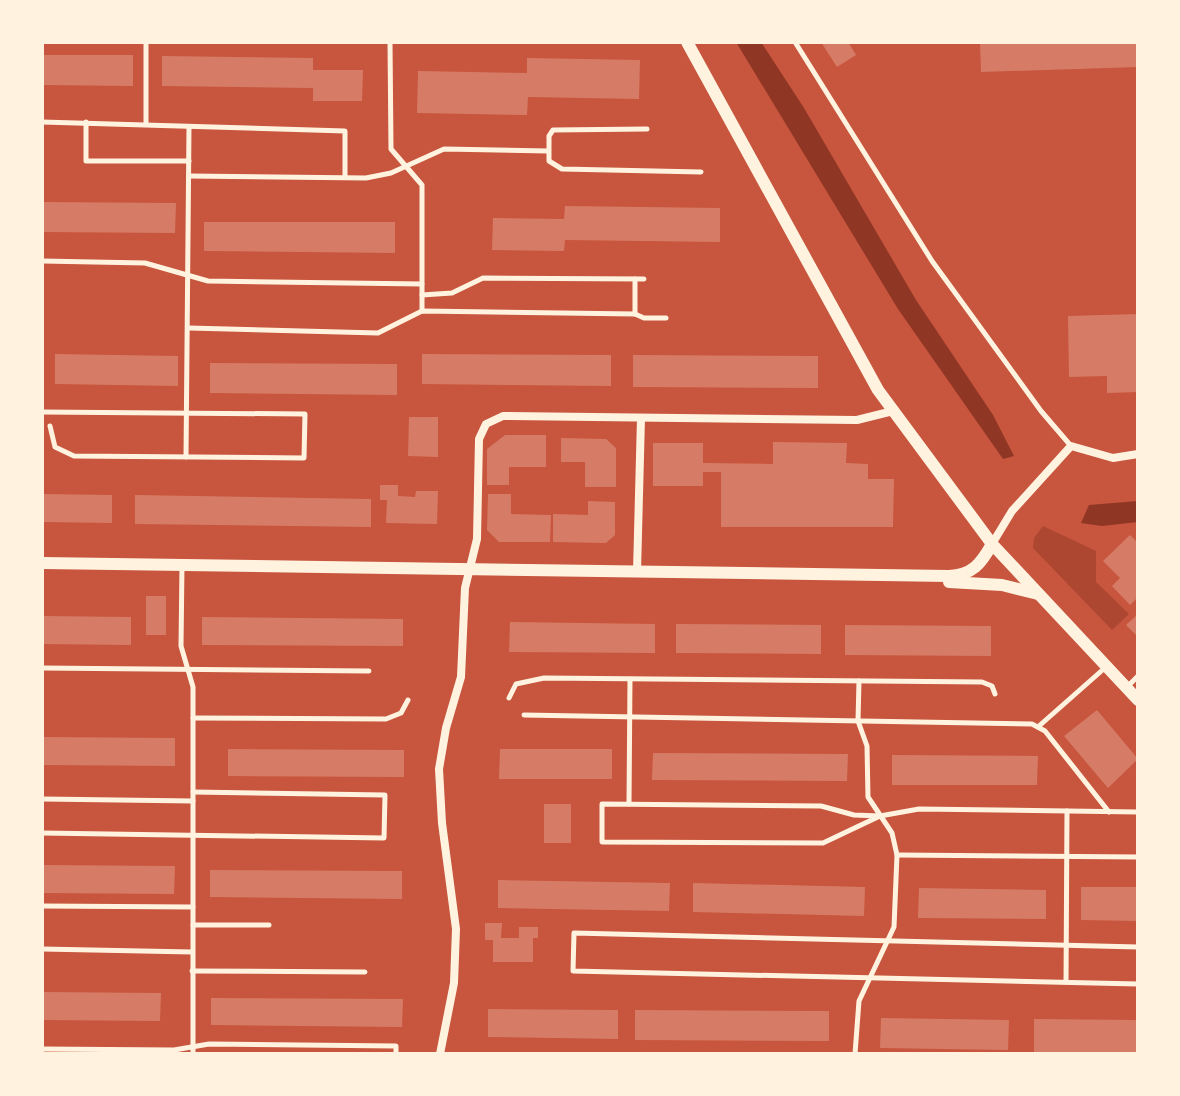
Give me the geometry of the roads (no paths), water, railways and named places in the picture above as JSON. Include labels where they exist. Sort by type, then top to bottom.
[{"type":"street","points":[[687,42],[893,411],[992,544],[1138,700]]},
{"type":"street","points":[[440,1054],[454,983],[456,929],[442,823],[439,769],[446,728],[461,677],[464,601],[477,539],[479,439],[486,424],[503,416],[857,420],[893,411]]},
{"type":"street","points":[[637,572],[641,418]]},
{"type":"street","points":[[42,563],[961,575],[977,567],[1012,511],[1071,446],[1113,458],[1138,454]]},
{"type":"street","points":[[899,575],[1002,585],[1039,595]]},
{"type":"lane","points":[[146,42],[146,123]]},
{"type":"lane","points":[[390,42],[391,149],[422,185],[422,311]]},
{"type":"lane","points":[[795,42],[932,261],[1041,411],[1071,446]]},
{"type":"lane","points":[[42,122],[345,131],[345,177]]},
{"type":"lane","points":[[86,122],[86,161],[189,161]]},
{"type":"lane","points":[[186,457],[189,127]]},
{"type":"lane","points":[[647,129],[557,129],[549,133],[548,151],[552,165],[562,169],[701,172]]},
{"type":"lane","points":[[189,176],[379,176],[444,149],[548,151]]},
{"type":"lane","points":[[42,261],[145,263],[208,281],[422,284]]},
{"type":"lane","points":[[422,295],[452,293],[483,278],[644,279]]},
{"type":"lane","points":[[635,279],[635,314]]},
{"type":"lane","points":[[189,328],[378,333],[422,311],[635,314],[644,318],[666,318]]},
{"type":"lane","points":[[42,412],[305,414],[304,458],[67,454],[52,442],[50,426]]},
{"type":"lane","points":[[182,565],[181,646],[193,687],[193,1051]]},
{"type":"lane","points":[[524,715],[1039,726],[1108,666]]},
{"type":"lane","points":[[42,668],[369,671]]},
{"type":"lane","points":[[1127,687],[1138,676]]},
{"type":"lane","points":[[509,698],[516,684],[528,679],[982,682],[992,686],[995,694]]},
{"type":"lane","points":[[629,804],[630,679]]},
{"type":"lane","points":[[855,1054],[859,1001],[896,921],[897,855],[892,833],[868,797],[867,746],[858,721],[859,681]]},
{"type":"lane","points":[[193,718],[386,719],[401,713],[408,700]]},
{"type":"lane","points":[[1039,726],[1109,812]]},
{"type":"lane","points":[[42,833],[384,838],[385,795],[193,792]]},
{"type":"lane","points":[[42,799],[193,801]]},
{"type":"lane","points":[[880,816],[837,838],[810,844],[602,842],[602,804],[821,806],[854,815],[880,816],[919,809],[1138,812]]},
{"type":"lane","points":[[1066,982],[1067,811]]},
{"type":"lane","points":[[897,855],[1138,857]]},
{"type":"lane","points":[[42,906],[193,907]]},
{"type":"lane","points":[[193,925],[269,925]]},
{"type":"lane","points":[[1138,947],[574,933],[573,971],[1138,984]]},
{"type":"lane","points":[[42,949],[192,952]]},
{"type":"lane","points":[[192,971],[365,972]]},
{"type":"lane","points":[[42,1049],[193,1051],[209,1044],[396,1046],[396,1054]]}]
